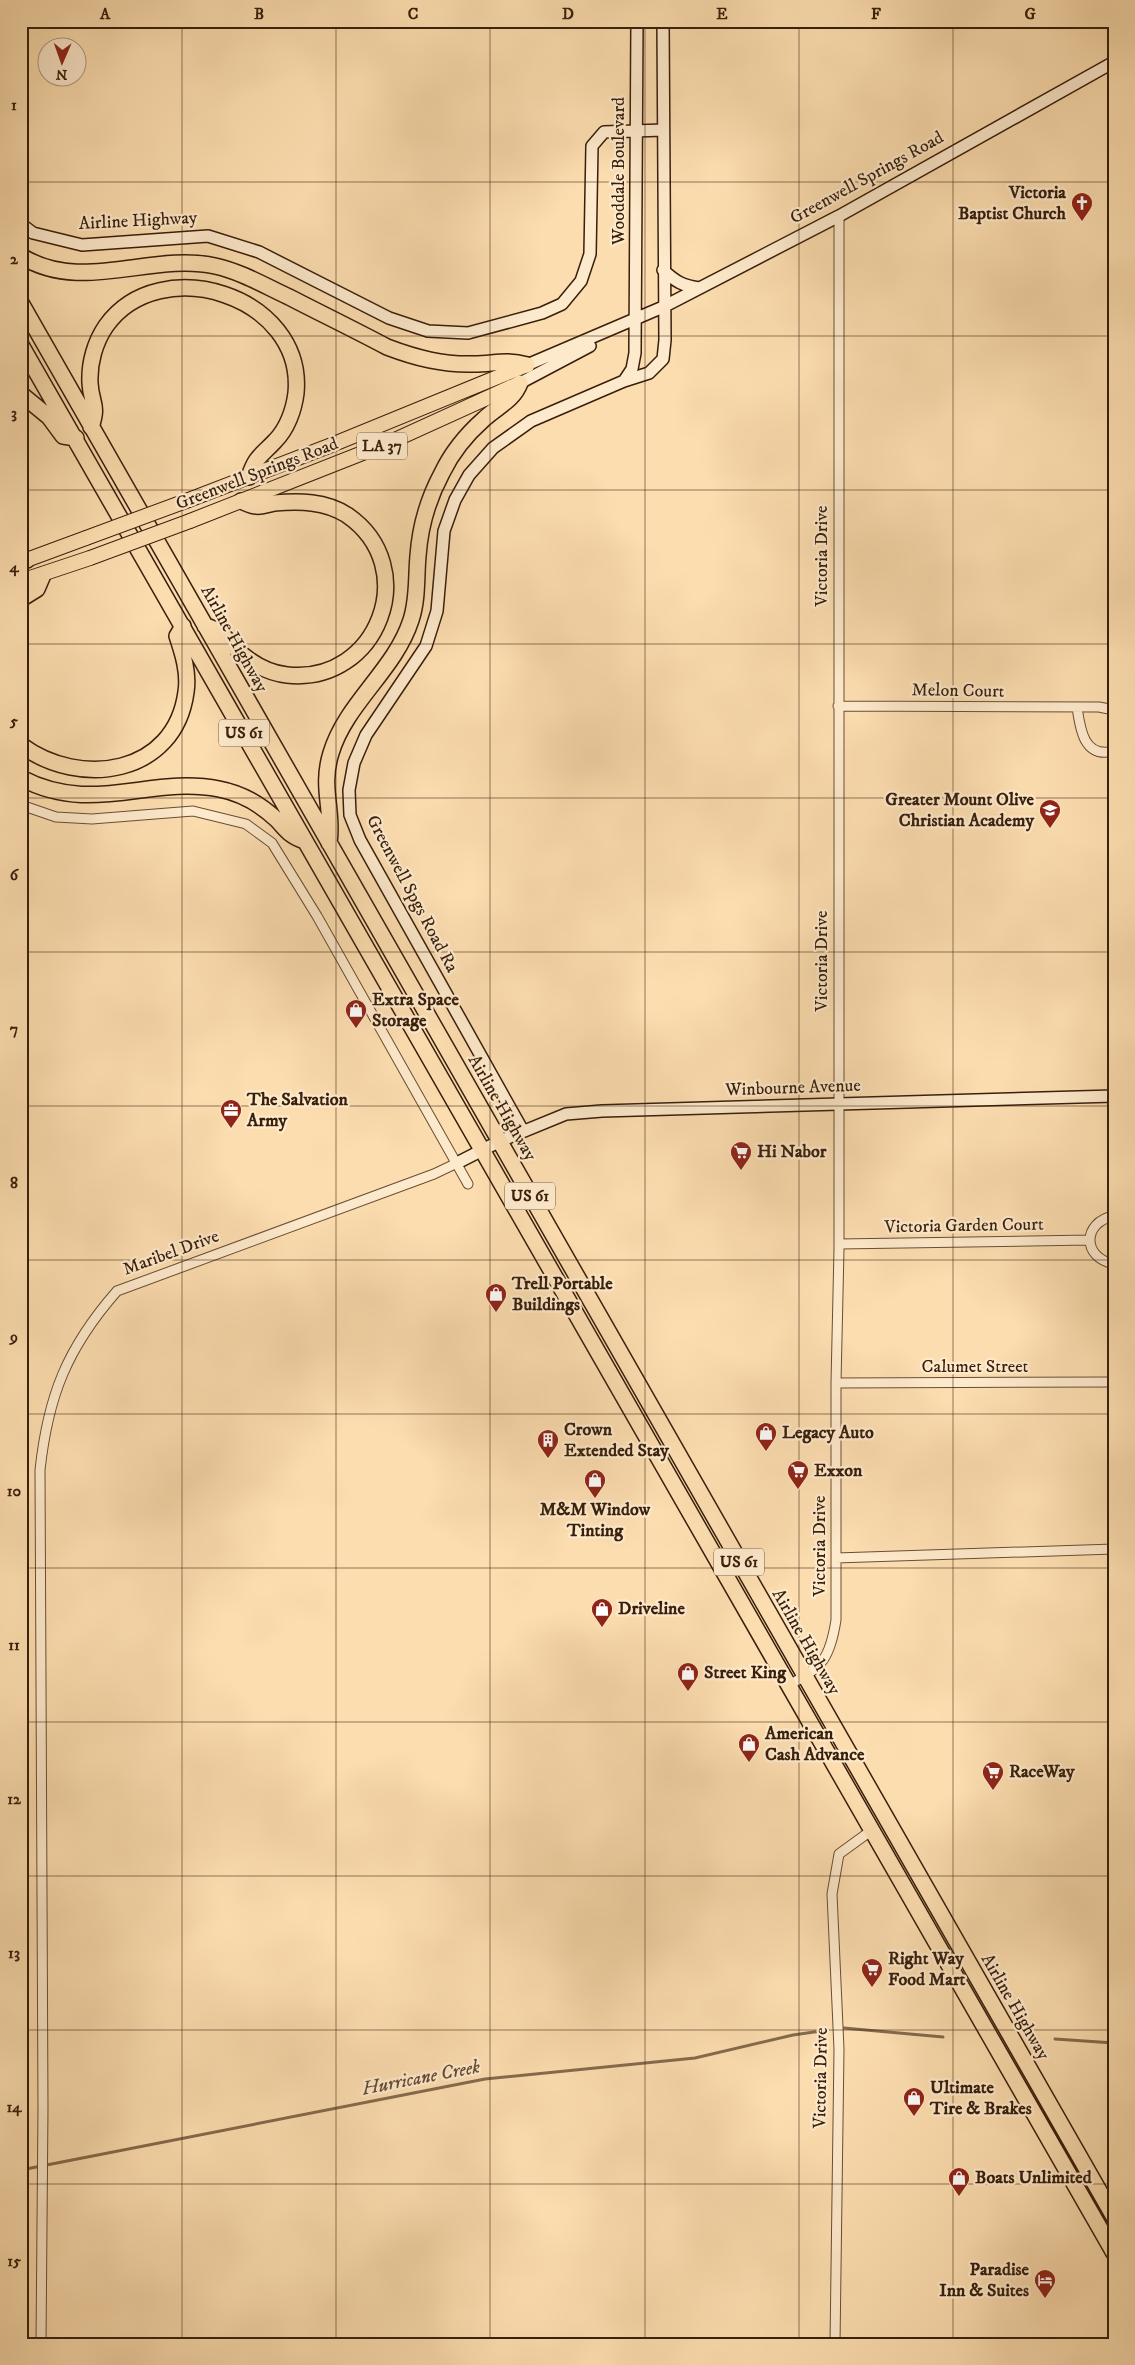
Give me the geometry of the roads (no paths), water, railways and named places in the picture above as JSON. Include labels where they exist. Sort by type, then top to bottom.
[{"type":"highway","points":[[21,256],[49,268],[75,272],[180,264],[215,266],[253,279],[407,355],[450,363],[477,364],[511,360],[527,365]]},
{"type":"highway","points":[[91,427],[96,412],[90,384],[91,362],[99,338],[113,318],[146,296],[172,289],[186,288],[223,293],[252,307],[274,327],[288,347],[294,367],[296,392],[290,417],[276,440],[254,461],[250,477]]},
{"type":"highway","name":"Airline Highway","points":[[21,303],[500,1141],[645,1399],[1114,2217]]},
{"type":"highway","name":"Airline Highway","points":[[21,345],[76,438],[481,1150],[969,2001],[1108,2231],[1114,2253]]},
{"type":"highway","points":[[329,842],[332,826],[326,796],[326,781],[331,752],[345,723],[396,651],[408,628],[415,605],[420,534],[432,494],[442,471],[462,442],[484,419],[515,395],[520,383]]},
{"type":"highway","points":[[21,394],[42,411],[63,436],[76,438]]},
{"type":"highway","points":[[205,626],[218,629],[237,650],[256,664],[276,673],[298,676],[323,672],[346,662],[367,643],[380,620],[385,598],[384,569],[373,542],[356,522],[337,510],[315,503],[284,502],[257,506],[241,501]]},
{"type":"highway","points":[[21,599],[37,589],[43,575]]},
{"type":"highway","points":[[21,746],[52,763],[85,770],[106,770],[127,765],[155,750],[174,728],[184,702],[187,679],[177,636],[183,626]]},
{"type":"highway","points":[[21,778],[42,787],[81,795],[185,786],[221,789],[239,795],[258,805],[276,819],[292,837],[305,841]]},
{"type":"highway","points":[[630,1407],[645,1399]]},
{"type":"highway","points":[[872,1830],[890,1826]]},
{"type":"highway","points":[[969,2001],[985,1992]]},
{"type":"main road","name":"Greenwell Springs Road","points":[[23,560],[250,477],[527,365]]},
{"type":"main road","name":"Greenwell Springs Road","points":[[21,581],[90,558],[388,443],[520,383]]},
{"type":"street","name":"Wooddale Boulevard","points":[[635,320],[637,21]]},
{"type":"street","points":[[663,21],[664,307]]},
{"type":"street","name":"Greenwell Springs Road","points":[[527,365],[664,307],[839,216],[1114,62]]},
{"type":"street","name":"Airline Highway","points":[[21,224],[33,233],[82,246],[208,236],[259,252],[389,318],[428,331],[468,333],[542,313],[562,304],[581,281],[590,254],[592,146],[604,132],[663,130]]},
{"type":"street","name":"Victoria Drive","points":[[789,1685],[805,1677],[823,1662],[832,1644],[836,1620],[836,1383],[839,1244],[839,216]]},
{"type":"street","points":[[663,270],[676,282],[685,286],[700,288]]},
{"type":"street","name":"Greenwell Spgs Road Ra","points":[[523,1130],[360,840],[350,815],[349,790],[354,764],[366,735],[426,646],[437,610],[444,532],[455,500],[469,475],[493,448],[531,421],[624,381],[649,373],[663,359],[664,307]]},
{"type":"street","points":[[624,381],[632,369],[635,320]]},
{"type":"street","name":"Greenwell Springs Road","points":[[520,383],[635,320]]},
{"type":"street","name":"Melon Court","points":[[838,706],[1099,707],[1114,710]]},
{"type":"street","points":[[1077,708],[1085,742],[1091,749],[1098,752],[1114,752]]},
{"type":"street","points":[[21,805],[56,817],[92,819],[193,810],[246,824],[272,843],[317,916],[468,1184]]},
{"type":"street","name":"Winbourne Avenue","points":[[481,1150],[523,1130],[566,1114],[602,1111],[1114,1096]]},
{"type":"street","name":"Maribel Drive","points":[[41,2344],[43,2121],[40,1470],[44,1431],[54,1393],[66,1364],[98,1312],[116,1291],[434,1174],[481,1150]]},
{"type":"street","points":[[1114,1216],[1105,1218],[1097,1223],[1092,1231],[1090,1240],[1092,1250],[1097,1257],[1105,1262],[1114,1264]]},
{"type":"street","name":"Victoria Garden Court","points":[[839,1244],[1090,1240]]},
{"type":"street","name":"Calumet Street","points":[[836,1383],[1114,1382]]},
{"type":"street","points":[[836,1558],[1114,1549]]},
{"type":"street","name":"Victoria Drive","points":[[835,2344],[839,2049],[832,1894],[839,1854],[872,1830]]},
{"type":"waterway","name":"Hurricane Creek","points":[[844,2028],[943,2037]]},
{"type":"waterway","name":"Hurricane Creek","points":[[21,2170],[485,2079],[695,2058],[793,2035],[828,2030]]},
{"type":"waterway","name":"Hurricane Creek","points":[[1055,2039],[1114,2043]]},
{"type":"place","name":"Victoria Baptist Church","points":[[1082,222]]},
{"type":"place","name":"Greater Mount Olive Christian Academy","points":[[1050,829]]},
{"type":"place","name":"Extra Space Storage","points":[[356,1029]]},
{"type":"place","name":"The Salvation Army","points":[[231,1129]]},
{"type":"place","name":"Hi Nabor","points":[[741,1171]]},
{"type":"place","name":"Trell Portable Buildings","points":[[496,1313]]},
{"type":"place","name":"Legacy Auto","points":[[766,1452]]},
{"type":"place","name":"Crown Extended Stay","points":[[548,1459]]},
{"type":"place","name":"Exxon","points":[[798,1490]]},
{"type":"place","name":"M&M Window Tinting","points":[[595,1499]]},
{"type":"place","name":"Driveline","points":[[602,1628]]},
{"type":"place","name":"Street King","points":[[688,1692]]},
{"type":"place","name":"American Cash Advance","points":[[749,1763]]},
{"type":"place","name":"RaceWay","points":[[993,1791]]},
{"type":"place","name":"Right Way Food Mart","points":[[872,1988]]},
{"type":"place","name":"Ultimate Tire & Brakes","points":[[914,2117]]},
{"type":"place","name":"Boats Unlimited","points":[[959,2197]]},
{"type":"place","name":"Paradise Inn & Suites","points":[[1045,2299]]}]
